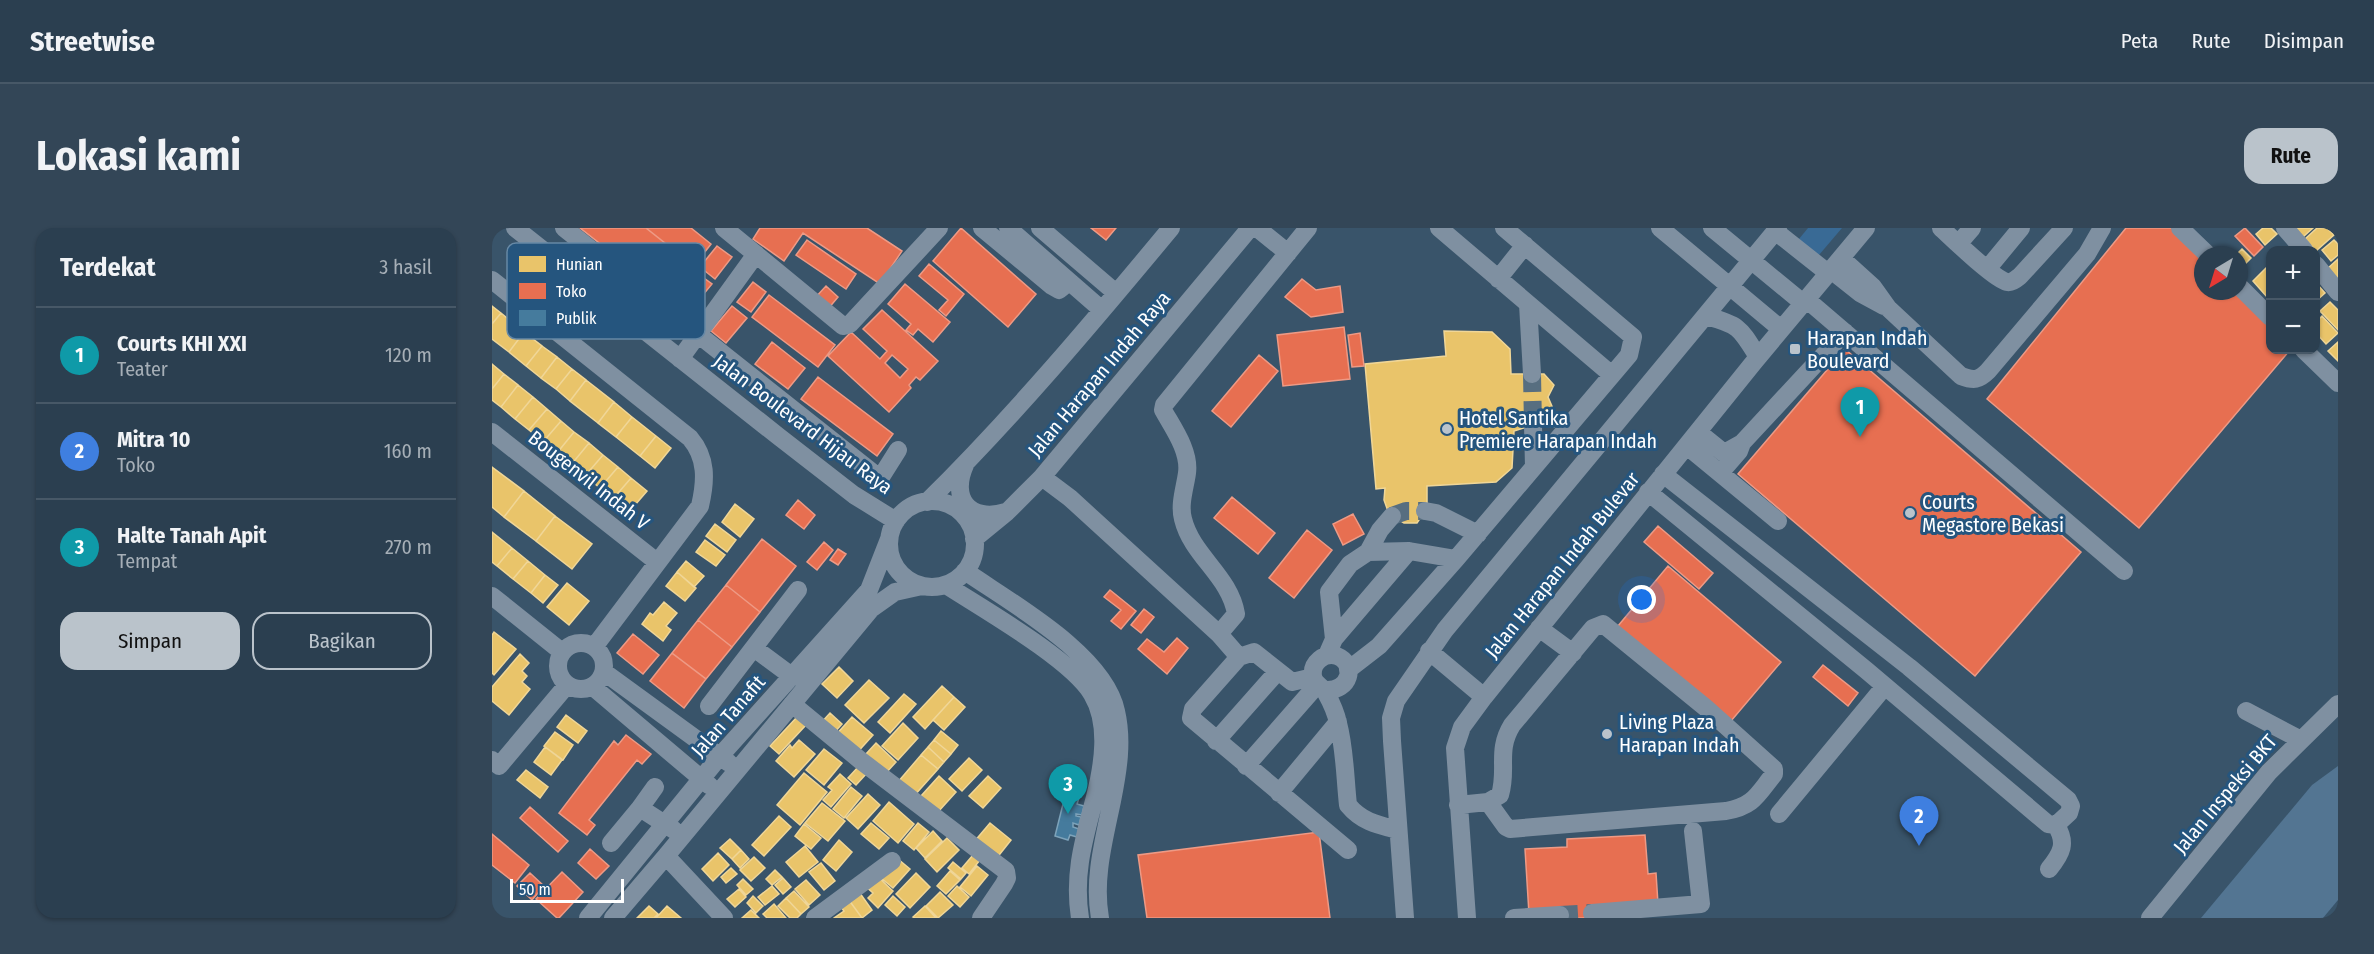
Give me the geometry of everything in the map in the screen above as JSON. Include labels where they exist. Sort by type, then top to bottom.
[{"type":"street","name":"Jalan Boulevard Hijau Raya","points":[[515,228],[534,243]]},
{"type":"street","points":[[564,228],[583,243]]},
{"type":"street","points":[[724,228],[843,326],[850,324],[939,228]]},
{"type":"street","points":[[982,228],[1060,284],[1102,310]]},
{"type":"street","points":[[1008,228],[1060,284]]},
{"type":"street","points":[[1040,228],[1116,294]]},
{"type":"street","name":"Jalan Harapan Indah Raya","points":[[927,502],[966,464],[1171,228]]},
{"type":"street","name":"Jalan Harapan Indah Raya","points":[[974,539],[1007,512],[1042,477],[1250,228]]},
{"type":"street","points":[[1257,228],[1288,253]]},
{"type":"street","points":[[1219,634],[1236,614],[1234,603],[1227,588],[1195,546],[1182,518],[1182,490],[1187,472],[1186,454],[1163,410],[1164,405],[1308,228]]},
{"type":"street","points":[[1439,228],[1611,375]]},
{"type":"street","points":[[1348,670],[1379,646],[1456,560],[1629,355],[1633,337],[1505,228]]},
{"type":"street","points":[[1660,228],[1781,329]]},
{"type":"street","points":[[1712,228],[1845,333],[2124,571]]},
{"type":"street","name":"Jalan Harapan Indah Bulevar","points":[[1467,918],[1455,748],[1457,738],[1478,692],[1539,628],[1758,357],[1866,228]]},
{"type":"street","points":[[1941,228],[2007,282],[2013,281],[2064,228]]},
{"type":"street","points":[[1959,243],[1972,228]]},
{"type":"street","points":[[1988,268],[2021,228]]},
{"type":"street","points":[[1405,918],[1391,718],[1396,701],[1429,651],[1777,230],[1833,267],[1873,286],[1888,308],[1961,376],[1970,380],[1979,379],[1989,371],[2087,254],[2102,228]]},
{"type":"street","points":[[2180,228],[2199,246]]},
{"type":"street","points":[[2285,228],[2301,246]]},
{"type":"street","points":[[1498,279],[1525,245]]},
{"type":"street","points":[[705,313],[756,254]]},
{"type":"street","points":[[2320,270],[2338,292]]},
{"type":"street","points":[[492,280],[507,292]]},
{"type":"street","points":[[2248,295],[2266,312]]},
{"type":"street","points":[[1528,304],[1532,374]]},
{"type":"street","points":[[1706,316],[1733,323],[1743,332],[1758,357]]},
{"type":"street","points":[[1693,439],[1724,453],[1742,443],[1845,333]]},
{"type":"street","points":[[566,339],[690,438],[697,446],[704,467],[705,482],[700,506],[594,647]]},
{"type":"street","name":"Jalan Boulevard Hijau Raya","points":[[656,339],[854,495],[896,521]]},
{"type":"street","points":[[665,346],[676,339]]},
{"type":"street","points":[[681,358],[688,339]]},
{"type":"street","points":[[704,339],[877,476],[881,477],[885,473],[898,450]]},
{"type":"street","points":[[2308,354],[2338,383]]},
{"type":"street","points":[[1533,425],[1534,467]]},
{"type":"street","name":"Bougenvil Indah V","points":[[492,432],[657,562]]},
{"type":"street","points":[[1693,439],[1720,473],[1778,521]]},
{"type":"street","points":[[1720,473],[1739,451],[1742,443]]},
{"type":"street","points":[[966,464],[959,478],[959,489],[966,504],[976,513],[986,516],[1007,512]]},
{"type":"street","points":[[1663,474],[1884,647],[2068,800],[2071,806],[2070,811],[2056,825]]},
{"type":"street","points":[[1042,477],[1070,498],[1219,634],[1239,657]]},
{"type":"street","points":[[1648,492],[1888,688],[2048,824],[2056,825]]},
{"type":"street","points":[[927,502],[946,504],[962,514],[968,521],[974,539],[973,556],[965,571],[946,585],[934,587],[922,586],[906,578],[899,572],[891,556],[890,539],[896,521],[909,508],[927,502]]},
{"type":"street","points":[[1425,511],[1436,513],[1478,534]]},
{"type":"street","points":[[1348,850],[1191,718],[1193,709],[1239,657],[1254,651],[1292,682],[1318,684],[1334,691],[1343,687],[1348,670],[1344,661],[1336,656],[1331,647],[1329,592],[1350,564],[1368,552],[1380,530],[1392,516]]},
{"type":"street","name":"Jalan Tanafit","points":[[588,918],[720,756],[869,590],[890,539]]},
{"type":"street","points":[[1398,830],[1370,823],[1357,815],[1348,805],[1338,722],[1318,684],[1313,667],[1409,551]]},
{"type":"street","points":[[1368,552],[1409,551],[1456,560]]},
{"type":"street","points":[[965,571],[1055,634],[1088,661],[1104,680],[1113,698],[1119,730],[1119,756],[1097,878],[1100,918]]},
{"type":"street","points":[[946,585],[1053,656],[1081,680],[1092,695],[1100,716],[1103,737],[1102,756],[1100,776],[1076,878],[1080,918]]},
{"type":"street","name":"Jalan Tanafit","points":[[613,918],[871,609],[895,592],[922,586]]},
{"type":"street","points":[[709,706],[798,590]]},
{"type":"street","points":[[492,596],[562,652]]},
{"type":"street","points":[[1458,805],[1488,802],[1500,795],[1503,741],[1507,734],[1593,628],[1603,624],[1774,769],[1774,774],[1751,803],[1743,808],[1726,810],[1510,829],[1506,827],[1488,802]]},
{"type":"street","points":[[1539,628],[1573,653]]},
{"type":"street","points":[[577,643],[586,643],[594,647],[601,654],[604,662],[599,679],[584,690],[567,685],[560,678],[558,669],[558,660],[562,652],[577,643]]},
{"type":"street","points":[[1866,670],[1884,647]]},
{"type":"street","points":[[754,648],[793,677]]},
{"type":"street","points":[[1429,651],[1478,692]]},
{"type":"street","points":[[1779,814],[1846,741],[1888,688],[1910,668]]},
{"type":"street","points":[[1216,741],[1278,671]]},
{"type":"street","points":[[599,679],[738,769]]},
{"type":"street","points":[[599,679],[718,793]]},
{"type":"street","points":[[1246,766],[1318,684]]},
{"type":"street","points":[[494,766],[567,685]]},
{"type":"street","points":[[792,704],[868,767],[1006,871],[1007,878],[1004,884],[981,918]]},
{"type":"street","name":"Jalan Inspeksi BKT","points":[[2150,918],[2269,772],[2338,704]]},
{"type":"street","points":[[2246,711],[2301,740]]},
{"type":"street","points":[[1279,793],[1338,722]]},
{"type":"street","points":[[611,843],[655,787]]},
{"type":"street","points":[[640,808],[683,836]]},
{"type":"street","points":[[2049,869],[2064,847],[2063,836],[2056,825]]},
{"type":"street","points":[[1592,913],[1701,904],[1703,901],[1693,831]]},
{"type":"street","points":[[666,856],[724,918]]},
{"type":"street","points":[[815,918],[892,861]]},
{"type":"street","points":[[612,890],[627,902]]},
{"type":"street","points":[[1514,918],[1560,915]]},
{"type":"shaded area","points":[[1808,228],[1842,228],[1819,255],[1808,250],[1799,239]]},
{"type":"shaded area","points":[[2338,766],[2338,900],[2323,918],[2201,918],[2312,785]]},
{"type":"building: Hunian","points":[[2263,228],[2271,228],[2277,234],[2265,245],[2256,234]]},
{"type":"building: Hunian","points":[[2295,228],[2313,228],[2303,237]]},
{"type":"building: Hunian","points":[[2317,228],[2327,228],[2334,235],[2320,247],[2311,246],[2305,239]]},
{"type":"building: Hunian","points":[[2334,240],[2338,244],[2338,255],[2331,261],[2322,250]]},
{"type":"building: Hunian","points":[[2338,259],[2338,281],[2327,269]]},
{"type":"building: Hunian","points":[[2266,268],[2266,296],[2253,281]]},
{"type":"building: Hunian","points":[[2320,287],[2325,293],[2320,297]]},
{"type":"building: Hunian","points":[[2330,302],[2338,310],[2338,330],[2320,311]]},
{"type":"building: Hunian","points":[[492,306],[501,313],[492,324]]},
{"type":"building: Hunian","points":[[501,313],[507,318],[507,339],[519,339],[509,352],[492,339],[492,324]]},
{"type":"building: Hunian","points":[[2322,316],[2338,333],[2326,344],[2320,337],[2320,318]]},
{"type":"building: Hunian","name":"Hotel Santika Premiere Harapan Indah","points":[[1444,331],[1492,332],[1510,349],[1511,374],[1544,374],[1554,385],[1548,397],[1554,411],[1554,427],[1533,425],[1514,431],[1512,468],[1496,482],[1427,486],[1427,508],[1417,523],[1404,523],[1389,514],[1384,500],[1385,488],[1376,489],[1365,364],[1446,356]]},
{"type":"building: Hunian","points":[[519,339],[533,339],[542,346],[526,366],[509,352]]},
{"type":"building: Hunian","points":[[2338,342],[2338,361],[2328,351]]},
{"type":"building: Hunian","points":[[542,346],[557,357],[541,378],[526,366]]},
{"type":"building: Hunian","points":[[557,357],[572,369],[556,389],[541,378]]},
{"type":"building: Hunian","points":[[492,364],[504,374],[492,389]]},
{"type":"building: Hunian","points":[[572,369],[586,380],[570,401],[556,389]]},
{"type":"building: Hunian","points":[[504,374],[518,385],[501,407],[492,400],[492,389]]},
{"type":"building: Hunian","points":[[586,380],[614,402],[598,423],[570,401]]},
{"type":"building: Hunian","points":[[518,385],[533,397],[515,419],[501,407]]},
{"type":"building: Hunian","points":[[533,397],[547,409],[529,430],[515,419]]},
{"type":"building: Hunian","points":[[614,402],[632,417],[616,437],[598,423]]},
{"type":"building: Hunian","points":[[547,409],[561,421],[543,442],[529,430]]},
{"type":"building: Hunian","points":[[632,417],[656,436],[640,456],[616,437]]},
{"type":"building: Hunian","points":[[561,421],[574,432],[557,453],[543,442]]},
{"type":"building: Hunian","points":[[574,432],[589,443],[571,465],[557,453]]},
{"type":"building: Hunian","points":[[656,436],[671,448],[655,468],[640,456]]},
{"type":"building: Hunian","points":[[589,443],[603,455],[585,476],[571,465]]},
{"type":"building: Hunian","points":[[603,455],[618,467],[600,488],[585,476]]},
{"type":"building: Hunian","points":[[492,467],[524,491],[504,517],[492,507]]},
{"type":"building: Hunian","points":[[618,467],[631,478],[613,499],[600,488]]},
{"type":"building: Hunian","points":[[631,478],[647,491],[629,512],[613,499]]},
{"type":"building: Hunian","points":[[524,491],[555,516],[536,541],[504,517]]},
{"type":"building: Hunian","points":[[735,504],[754,519],[740,537],[722,522]]},
{"type":"building: Hunian","points":[[555,516],[592,544],[572,569],[536,541]]},
{"type":"building: Hunian","points":[[715,524],[736,540],[727,552],[706,536]]},
{"type":"building: Hunian","points":[[492,532],[512,548],[497,566],[492,562]]},
{"type":"building: Hunian","points":[[705,540],[725,555],[716,566],[696,552]]},
{"type":"building: Hunian","points":[[512,548],[528,561],[513,579],[497,566]]},
{"type":"building: Hunian","points":[[528,561],[545,575],[531,593],[513,579]]},
{"type":"building: Hunian","points":[[686,561],[704,576],[694,587],[677,572]]},
{"type":"building: Hunian","points":[[677,572],[696,588],[685,601],[666,586]]},
{"type":"building: Hunian","points":[[545,575],[558,585],[543,603],[531,593]]},
{"type":"building: Hunian","points":[[567,583],[589,601],[569,625],[547,607]]},
{"type":"building: Hunian","points":[[664,602],[677,613],[666,626],[671,630],[663,641],[642,624],[650,613],[653,615]]},
{"type":"building: Hunian","points":[[494,632],[516,649],[494,675],[492,673],[492,635]]},
{"type":"building: Hunian","points":[[520,654],[529,663],[522,671],[527,676],[522,682],[530,689],[509,715],[492,701],[492,687]]},
{"type":"building: Hunian","points":[[839,667],[853,681],[837,698],[822,684]]},
{"type":"building: Hunian","points":[[869,680],[889,698],[864,723],[845,705]]},
{"type":"building: Hunian","points":[[942,686],[954,697],[925,729],[913,717]]},
{"type":"building: Hunian","points":[[904,694],[916,704],[890,733],[878,722]]},
{"type":"building: Hunian","points":[[954,697],[965,707],[944,730],[933,720]]},
{"type":"building: Hunian","points":[[830,713],[842,724],[833,734],[821,723]]},
{"type":"building: Hunian","points":[[566,715],[587,731],[578,743],[557,727]]},
{"type":"building: Hunian","points":[[797,717],[806,725],[779,754],[770,746]]},
{"type":"building: Hunian","points":[[852,717],[873,735],[855,755],[834,737]]},
{"type":"building: Hunian","points":[[903,723],[918,738],[898,760],[882,746]]},
{"type":"building: Hunian","points":[[941,731],[958,745],[951,754],[934,740]]},
{"type":"building: Hunian","points":[[555,732],[573,745],[563,760],[544,746]]},
{"type":"building: Hunian","points":[[799,740],[815,754],[794,777],[776,761],[790,745],[792,748]]},
{"type":"building: Hunian","points":[[934,740],[951,754],[944,762],[928,747]]},
{"type":"building: Hunian","points":[[876,743],[896,762],[886,773],[866,754]]},
{"type":"building: Hunian","points":[[545,747],[562,760],[551,775],[534,762]]},
{"type":"building: Hunian","points":[[928,747],[944,762],[938,769],[921,755]]},
{"type":"building: Hunian","points":[[824,749],[842,763],[824,785],[806,770]]},
{"type":"building: Hunian","points":[[921,755],[938,769],[914,796],[898,782]]},
{"type":"building: Hunian","points":[[969,758],[982,770],[962,791],[949,779]]},
{"type":"building: Hunian","points":[[859,766],[867,773],[856,785],[848,778]]},
{"type":"building: Hunian","points":[[526,770],[548,787],[540,798],[517,780]]},
{"type":"building: Hunian","points":[[804,773],[827,792],[800,825],[777,805]]},
{"type":"building: Hunian","points":[[840,774],[851,784],[831,807],[823,800],[832,790],[828,787]]},
{"type":"building: Hunian","points":[[939,776],[956,792],[938,812],[921,796]]},
{"type":"building: Hunian","points":[[988,776],[1001,788],[983,808],[969,796]]},
{"type":"building: Hunian","points":[[851,787],[862,796],[844,818],[833,809]]},
{"type":"building: Hunian","points":[[868,794],[880,805],[858,829],[846,818]]},
{"type":"building: Hunian","points":[[889,802],[914,824],[898,843],[873,821]]},
{"type":"building: Hunian","points":[[822,803],[845,821],[828,841],[805,823]]},
{"type":"building: Hunian","points":[[779,816],[791,827],[764,856],[752,845]]},
{"type":"building: Hunian","points":[[871,823],[889,838],[879,849],[861,834]]},
{"type":"building: Hunian","points":[[918,823],[929,832],[914,850],[903,841]]},
{"type":"building: Hunian","points":[[990,823],[1011,840],[996,859],[974,842]]},
{"type":"building: Hunian","points":[[804,824],[821,838],[811,849],[795,836]]},
{"type":"building: Hunian","points":[[933,831],[942,841],[925,858],[916,848]]},
{"type":"building: Hunian","points":[[947,838],[959,850],[937,872],[925,859]]},
{"type":"building: Hunian","points":[[730,839],[741,850],[732,859],[720,848]]},
{"type":"building: Hunian","points":[[839,840],[852,852],[836,871],[823,860]]},
{"type":"building: Hunian","points":[[805,846],[818,862],[799,877],[786,862]]},
{"type":"building: Hunian","points":[[741,850],[749,859],[740,868],[732,859]]},
{"type":"building: Hunian","points":[[718,853],[729,865],[713,881],[702,869]]},
{"type":"building: Hunian","points":[[973,855],[980,860],[969,874],[962,868]]},
{"type":"building: Hunian","points":[[754,857],[765,868],[751,881],[740,870]]},
{"type":"building: Hunian","points":[[898,859],[910,869],[893,888],[881,878]]},
{"type":"building: Hunian","points":[[953,862],[966,873],[961,879],[948,868]]},
{"type":"building: Hunian","points":[[821,863],[835,881],[824,890],[809,872]]},
{"type":"building: Hunian","points":[[977,866],[988,875],[971,896],[960,887]]},
{"type":"building: Hunian","points":[[731,868],[737,874],[726,883],[721,877]]},
{"type":"building: Hunian","points":[[775,870],[782,877],[772,885],[766,879]]},
{"type":"building: Hunian","points":[[950,871],[960,880],[946,894],[937,886]]},
{"type":"building: Hunian","points":[[916,873],[930,887],[910,908],[896,894]]},
{"type":"building: Hunian","points":[[875,874],[893,891],[878,908],[868,898],[873,893],[864,885]]},
{"type":"building: Hunian","points":[[783,878],[791,887],[783,894],[775,885]]},
{"type":"building: Hunian","points":[[743,879],[753,889],[746,895],[737,885]]},
{"type":"building: Hunian","points":[[806,880],[820,895],[809,905],[795,889]]},
{"type":"building: Hunian","points":[[772,886],[779,894],[765,905],[758,897]]},
{"type":"building: Hunian","points":[[957,886],[969,897],[960,907],[948,896]]},
{"type":"building: Hunian","points":[[739,889],[746,897],[735,907],[727,899]]},
{"type":"building: Hunian","points":[[857,889],[872,910],[862,918],[846,896]]},
{"type":"building: Hunian","points":[[794,891],[809,907],[801,914],[786,898]]},
{"type":"building: Hunian","points":[[940,892],[953,905],[938,918],[926,906]]},
{"type":"building: Hunian","points":[[753,896],[763,906],[756,913],[747,903]]},
{"type":"building: Hunian","points":[[846,896],[862,918],[834,918],[844,911],[838,903]]},
{"type":"building: Hunian","points":[[893,896],[905,907],[897,916],[885,905]]},
{"type":"building: Hunian","points":[[786,898],[801,914],[797,918],[790,918],[778,906]]},
{"type":"building: Hunian","points":[[774,904],[786,918],[767,918],[763,914]]},
{"type":"building: Hunian","points":[[649,906],[658,914],[654,918],[637,918]]},
{"type":"building: Hunian","points":[[667,906],[681,918],[656,918]]},
{"type":"building: Hunian","points":[[925,906],[936,918],[913,917]]},
{"type":"building: Hunian","points":[[751,910],[759,918],[742,918]]},
{"type":"building: Toko","points":[[580,228],[646,228],[665,243],[599,243]]},
{"type":"building: Toko","points":[[646,228],[691,228],[711,244],[705,252],[705,243],[665,243]]},
{"type":"building: Toko","points":[[760,228],[867,228],[902,251],[880,284],[803,233],[784,261],[753,239]]},
{"type":"building: Toko","points":[[961,228],[1036,294],[1008,327],[933,261]]},
{"type":"building: Toko","points":[[1091,228],[1116,228],[1106,240]]},
{"type":"building: Toko","points":[[2126,228],[2176,228],[2194,246],[2194,300],[2248,300],[2266,318],[2266,354],[2287,354],[2139,528],[1987,399]]},
{"type":"building: Toko","points":[[2245,228],[2263,247],[2254,256],[2248,250],[2248,246],[2244,246],[2235,236]]},
{"type":"building: Toko","points":[[807,240],[856,274],[846,289],[796,255]]},
{"type":"building: Toko","points":[[717,246],[732,257],[715,279],[705,271],[705,261]]},
{"type":"building: Toko","points":[[929,264],[964,294],[946,316],[939,310],[948,300],[919,276]]},
{"type":"building: Toko","points":[[705,279],[712,284],[705,292]]},
{"type":"building: Toko","points":[[1302,279],[1316,290],[1340,286],[1343,312],[1311,317],[1285,297]]},
{"type":"building: Toko","points":[[753,282],[766,292],[751,312],[737,302]]},
{"type":"building: Toko","points":[[905,284],[950,322],[933,342],[918,329],[913,335],[906,330],[911,324],[888,304]]},
{"type":"building: Toko","points":[[826,286],[838,297],[828,309],[815,298]]},
{"type":"building: Toko","points":[[769,295],[835,345],[818,367],[752,317]]},
{"type":"building: Toko","points":[[732,306],[747,318],[726,343],[711,331]]},
{"type":"building: Toko","points":[[882,310],[938,361],[920,380],[916,377],[909,385],[911,388],[889,412],[828,356],[851,332],[880,359],[887,351],[863,329]],"holes":[[[892,355],[908,369],[900,378],[885,363]]]},
{"type":"building: Toko","points":[[1344,327],[1350,379],[1283,386],[1277,335]]},
{"type":"building: Toko","points":[[1360,333],[1364,366],[1352,367],[1348,335]]},
{"type":"building: Toko","points":[[772,342],[805,368],[788,389],[755,364]]},
{"type":"building: Toko","name":"Courts Megastore Bekasi","points":[[1845,349],[2081,552],[1975,676],[1738,474]]},
{"type":"building: Toko","points":[[1259,355],[1278,371],[1231,427],[1212,411]]},
{"type":"building: Toko","points":[[818,377],[893,434],[877,456],[801,399]]},
{"type":"building: Toko","points":[[1232,497],[1275,533],[1258,554],[1214,518]]},
{"type":"building: Toko","points":[[798,500],[815,515],[804,529],[786,515]]},
{"type":"building: Toko","points":[[1353,514],[1364,534],[1343,545],[1333,524]]},
{"type":"building: Toko","points":[[1658,526],[1713,573],[1699,589],[1644,542]]},
{"type":"building: Toko","points":[[1307,530],[1332,550],[1294,598],[1269,578]]},
{"type":"building: Toko","points":[[762,539],[796,566],[760,612],[726,585]]},
{"type":"building: Toko","points":[[824,542],[833,550],[817,570],[807,562]]},
{"type":"building: Toko","points":[[838,549],[846,554],[838,565],[830,560]]},
{"type":"building: Toko","points":[[1668,566],[1781,662],[1731,721],[1618,626]]},
{"type":"building: Toko","points":[[726,585],[760,612],[732,647],[698,620]]},
{"type":"building: Toko","points":[[1110,590],[1136,611],[1121,629],[1111,621],[1121,610],[1104,597]]},
{"type":"building: Toko","points":[[1144,609],[1154,617],[1141,633],[1131,625]]},
{"type":"building: Toko","points":[[698,620],[732,647],[706,679],[672,653]]},
{"type":"building: Toko","points":[[633,634],[659,655],[643,674],[617,653]]},
{"type":"building: Toko","points":[[1177,638],[1188,648],[1167,674],[1138,649],[1147,639],[1164,652]]},
{"type":"building: Toko","points":[[672,653],[706,679],[684,708],[650,681]]},
{"type":"building: Toko","points":[[1823,665],[1858,693],[1848,706],[1813,677]]},
{"type":"building: Toko","points":[[626,735],[651,754],[642,764],[637,760],[589,820],[595,825],[587,835],[559,813],[614,741],[618,745]]},
{"type":"building: Toko","points":[[530,807],[568,841],[558,852],[520,818]]},
{"type":"building: Toko","points":[[1319,832],[1330,918],[1147,918],[1138,855]]},
{"type":"building: Toko","points":[[492,834],[529,865],[515,883],[492,865]]},
{"type":"building: Toko","points":[[1645,835],[1648,874],[1656,873],[1658,904],[1592,918],[1560,918],[1529,914],[1525,849],[1567,847],[1567,839]]},
{"type":"building: Toko","points":[[590,849],[609,866],[596,879],[578,863]]},
{"type":"building: Toko","points":[[562,872],[583,892],[557,918],[536,899]]},
{"type":"building: Toko","points":[[530,873],[544,886],[532,900],[517,886]]},
{"type":"building: Publik","points":[[1067,788],[1081,792],[1077,804],[1084,806],[1082,815],[1076,814],[1081,817],[1079,825],[1073,823],[1073,827],[1079,829],[1077,837],[1070,835],[1068,840],[1055,836]]},
{"type":"tunnel","points":[[1532,374],[1533,425]]},
{"type":"tunnel","points":[[1392,516],[1406,511],[1425,511]]},
{"type":"tunnel","points":[[1560,915],[1592,913]]},
{"type":"place","name":"Harapan Indah Boulevard","points":[[1795,349]]},
{"type":"place","name":"Hotel Santika Premiere Harapan Indah","points":[[1447,429]]},
{"type":"place","name":"Courts KHI XXI","points":[[1860,437]]},
{"type":"place","name":"Courts Megastore Bekasi","points":[[1910,513]]},
{"type":"place","name":"Living Plaza Harapan Indah","points":[[1607,734]]},
{"type":"place","name":"Halte Tanah Apit","points":[[1068,814]]},
{"type":"place","name":"Mitra 10","points":[[1919,846]]}]
